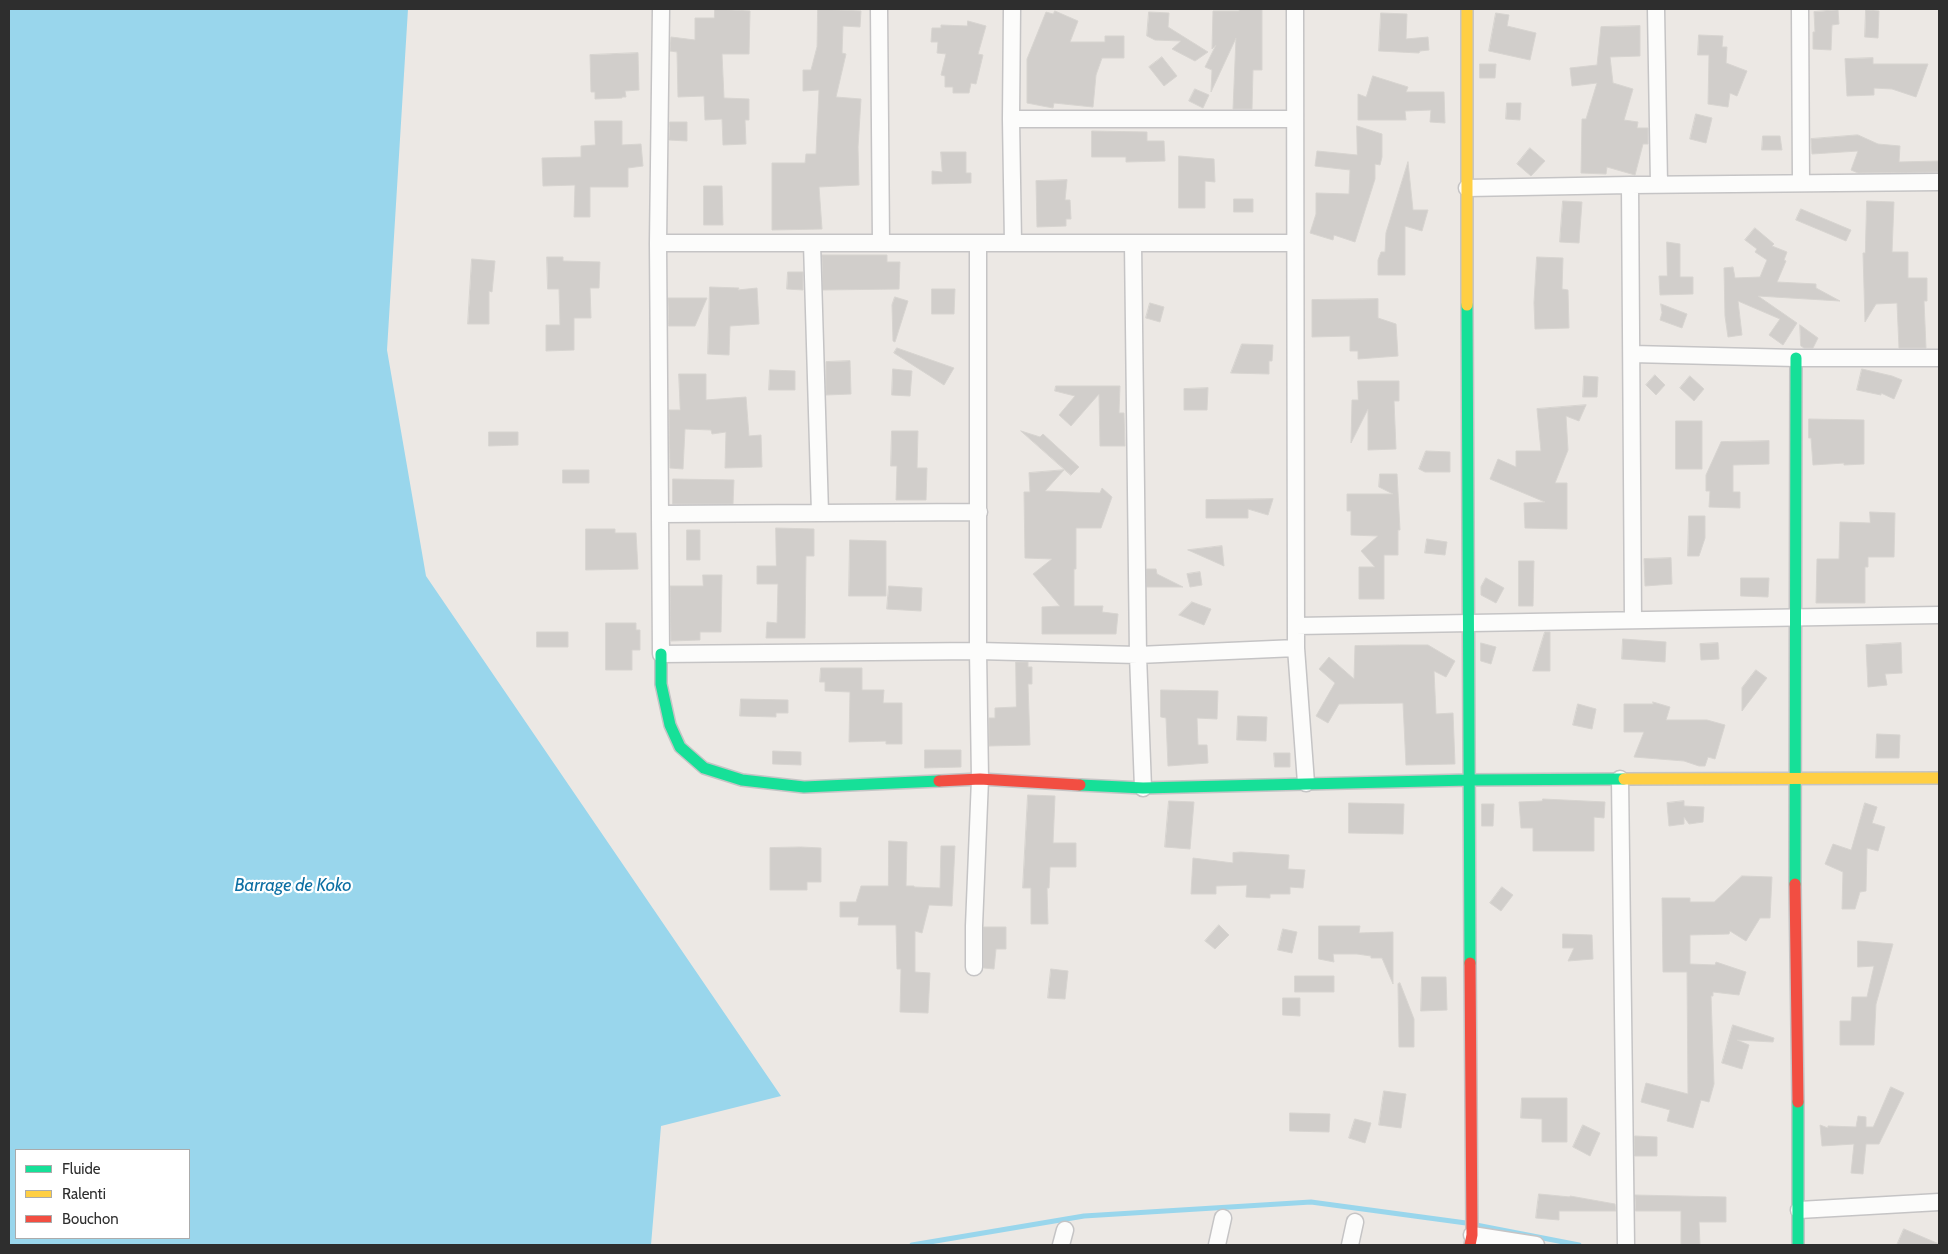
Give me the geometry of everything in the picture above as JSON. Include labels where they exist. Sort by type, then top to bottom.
[{"type":"street","points":[[661,9],[658,243],[661,684],[670,725],[680,747],[704,768],[742,780],[804,787],[980,779],[1143,788],[1469,780],[1939,778]]},
{"type":"street","points":[[879,9],[881,243]]},
{"type":"street","points":[[1012,9],[1013,243]]},
{"type":"street","points":[[1294,9],[1296,648],[1306,783]]},
{"type":"street","points":[[1467,9],[1471,1240],[1536,1245]]},
{"type":"street","points":[[1656,9],[1660,184]]},
{"type":"street","points":[[1800,9],[1801,183]]},
{"type":"street","points":[[1011,119],[1295,119]]},
{"type":"street","points":[[1467,188],[1630,184],[1939,182]]},
{"type":"street","points":[[1630,184],[1633,620]]},
{"type":"street","points":[[658,243],[1295,243]]},
{"type":"street","points":[[812,243],[820,514]]},
{"type":"street","points":[[974,967],[980,779],[978,651],[978,243]]},
{"type":"street","points":[[1133,243],[1138,655],[1143,788]]},
{"type":"street","points":[[1632,354],[1796,358],[1939,358]]},
{"type":"street","points":[[1796,358],[1794,780],[1798,1245]]},
{"type":"street","points":[[660,514],[979,512]]},
{"type":"street","points":[[1296,626],[1939,615]]},
{"type":"street","points":[[661,654],[978,651],[1138,655],[1296,648]]},
{"type":"street","points":[[1620,779],[1626,1245]]},
{"type":"street","points":[[1799,1210],[1939,1202]]},
{"type":"street","points":[[1217,1245],[1222,1218]]},
{"type":"street","points":[[1350,1245],[1355,1222]]},
{"type":"water","name":"Barrage de Koko","points":[[9,9],[408,9],[387,350],[426,576],[781,1096],[661,1126],[651,1245],[9,1245]]},
{"type":"building","points":[[715,9],[750,11],[749,54],[722,54],[724,98],[749,99],[749,120],[745,120],[746,144],[723,145],[722,119],[705,120],[704,96],[678,97],[677,52],[670,51],[671,37],[695,40],[695,18],[714,18]]},
{"type":"building","points":[[818,9],[861,11],[860,27],[843,26],[842,53],[846,54],[836,97],[861,99],[858,147],[859,185],[819,187],[822,229],[772,230],[772,163],[805,163],[806,154],[816,154],[819,90],[803,91],[803,70],[811,70],[817,47]]},
{"type":"building","points":[[1239,9],[1262,9],[1262,70],[1253,70],[1252,109],[1233,109],[1236,38],[1211,92],[1212,70],[1205,67],[1216,45],[1212,49],[1213,11],[1239,11]]},
{"type":"building","points":[[1838,10],[1839,24],[1832,25],[1831,50],[1813,49],[1813,32],[1815,32],[1814,12]]},
{"type":"building","points":[[1866,10],[1879,11],[1878,38],[1865,37]]},
{"type":"building","points":[[1055,11],[1078,21],[1070,42],[1105,42],[1105,36],[1124,36],[1124,58],[1102,58],[1096,75],[1093,107],[1054,103],[1053,108],[1027,103],[1027,59],[1046,12],[1053,14]]},
{"type":"building","points":[[1149,12],[1169,13],[1168,27],[1208,52],[1195,61],[1172,49],[1181,41],[1155,40],[1147,36]]},
{"type":"building","points":[[1381,13],[1407,14],[1406,39],[1428,37],[1429,50],[1420,51],[1419,53],[1379,51]]},
{"type":"building","points":[[1496,13],[1509,15],[1507,26],[1536,33],[1530,60],[1489,51]]},
{"type":"building","points":[[968,21],[986,26],[978,54],[983,55],[976,84],[971,83],[969,93],[953,93],[953,87],[945,87],[945,76],[941,75],[946,54],[937,53],[938,42],[931,42],[932,28],[941,28],[941,25],[967,26]]},
{"type":"building","points":[[1640,26],[1640,56],[1610,57],[1613,83],[1633,89],[1624,120],[1638,122],[1637,128],[1648,128],[1648,144],[1643,144],[1635,175],[1607,167],[1606,174],[1581,173],[1582,119],[1586,119],[1597,83],[1572,86],[1570,68],[1597,65],[1601,27]]},
{"type":"building","points":[[1699,35],[1723,36],[1722,47],[1727,47],[1726,63],[1747,71],[1737,96],[1730,93],[1728,107],[1708,104],[1709,55],[1698,55]]},
{"type":"building","points":[[638,53],[639,90],[625,91],[626,97],[622,98],[595,99],[595,92],[591,92],[590,55]]},
{"type":"building","points":[[1162,57],[1177,76],[1164,86],[1149,67]]},
{"type":"building","points":[[1873,58],[1873,64],[1928,64],[1916,97],[1892,89],[1874,88],[1874,95],[1847,96],[1845,59]]},
{"type":"building","points":[[1480,64],[1496,64],[1495,78],[1480,78]]},
{"type":"building","points":[[1373,76],[1408,87],[1406,92],[1444,92],[1445,123],[1430,122],[1431,110],[1405,111],[1406,120],[1358,120],[1358,94],[1366,97]]},
{"type":"building","points":[[1195,89],[1209,95],[1203,108],[1189,101]]},
{"type":"building","points":[[1507,103],[1521,103],[1520,120],[1506,119]]},
{"type":"building","points":[[1696,114],[1712,118],[1706,143],[1690,139]]},
{"type":"building","points":[[595,121],[622,121],[622,145],[641,144],[643,166],[628,168],[628,187],[590,187],[590,217],[574,217],[575,185],[543,186],[542,158],[581,157],[581,146],[595,145]]},
{"type":"building","points":[[670,122],[687,122],[687,141],[669,140]]},
{"type":"building","points":[[1357,126],[1382,134],[1382,157],[1380,165],[1375,164],[1375,179],[1355,242],[1334,235],[1333,240],[1310,233],[1316,214],[1316,193],[1349,194],[1350,170],[1315,166],[1317,151],[1357,155]]},
{"type":"building","points":[[1092,131],[1147,132],[1147,141],[1164,141],[1165,161],[1126,162],[1126,157],[1092,157]]},
{"type":"building","points":[[1858,135],[1878,144],[1900,146],[1899,162],[1939,161],[1939,172],[1858,173],[1851,170],[1858,151],[1812,154],[1811,139]]},
{"type":"building","points":[[1763,136],[1780,136],[1782,150],[1762,150]]},
{"type":"building","points":[[1530,148],[1545,161],[1531,176],[1517,164]]},
{"type":"building","points":[[941,152],[966,152],[966,173],[971,173],[971,183],[932,184],[932,171],[942,172]]},
{"type":"building","points":[[1179,156],[1214,159],[1215,182],[1205,181],[1205,208],[1179,208]]},
{"type":"building","points":[[1408,162],[1413,210],[1428,210],[1422,231],[1405,226],[1405,275],[1378,275],[1378,260],[1381,252],[1385,252],[1386,233]]},
{"type":"building","points":[[1067,180],[1065,200],[1070,200],[1071,219],[1066,219],[1066,226],[1037,227],[1036,181]]},
{"type":"building","points":[[704,186],[722,186],[723,225],[704,225]]},
{"type":"building","points":[[1234,199],[1253,199],[1253,212],[1234,212]]},
{"type":"building","points":[[1563,201],[1582,202],[1579,243],[1560,242]]},
{"type":"building","points":[[1867,201],[1894,202],[1892,252],[1908,252],[1908,278],[1927,278],[1927,301],[1924,301],[1926,348],[1899,348],[1897,303],[1876,304],[1865,322],[1863,253],[1865,253]]},
{"type":"building","points":[[1801,209],[1851,230],[1846,241],[1796,220]]},
{"type":"building","points":[[1755,228],[1774,244],[1772,246],[1787,252],[1784,260],[1786,261],[1777,282],[1816,284],[1816,288],[1840,301],[1758,296],[1797,323],[1783,345],[1769,335],[1780,319],[1738,301],[1742,335],[1728,337],[1725,316],[1724,268],[1733,267],[1735,278],[1760,277],[1767,260],[1755,252],[1757,249],[1745,240]]},
{"type":"building","points":[[1667,242],[1680,244],[1680,277],[1693,277],[1693,294],[1660,295],[1659,276],[1667,276]]},
{"type":"building","points":[[822,255],[887,255],[887,262],[900,262],[899,289],[823,290]]},
{"type":"building","points":[[547,257],[563,257],[563,261],[600,262],[599,288],[590,288],[591,318],[574,318],[574,350],[546,351],[546,325],[560,325],[559,289],[548,289]]},
{"type":"building","points":[[1537,257],[1563,258],[1562,289],[1568,290],[1569,328],[1535,329],[1534,303]]},
{"type":"building","points":[[472,259],[495,261],[492,292],[489,291],[489,324],[468,324]]},
{"type":"building","points":[[788,272],[803,272],[803,290],[787,289]]},
{"type":"building","points":[[710,287],[739,288],[738,290],[757,288],[759,324],[730,326],[729,355],[708,354]]},
{"type":"building","points":[[932,289],[955,289],[954,314],[932,314]]},
{"type":"building","points":[[895,297],[908,301],[895,342],[893,341],[892,305]]},
{"type":"building","points":[[668,298],[707,298],[695,326],[669,326]]},
{"type":"building","points":[[1378,299],[1378,318],[1396,324],[1398,356],[1358,359],[1358,351],[1350,351],[1350,336],[1312,337],[1312,300]]},
{"type":"building","points":[[1150,303],[1164,307],[1160,322],[1146,318]]},
{"type":"building","points":[[1661,304],[1687,314],[1682,328],[1660,320],[1662,313]]},
{"type":"building","points":[[1800,325],[1818,338],[1813,348],[1801,346]]},
{"type":"building","points":[[1242,344],[1273,345],[1272,361],[1269,361],[1269,374],[1231,373]]},
{"type":"building","points":[[897,348],[954,368],[944,385],[894,353]]},
{"type":"building","points":[[850,361],[851,394],[826,395],[826,362]]},
{"type":"building","points":[[893,369],[912,371],[910,396],[892,395]]},
{"type":"building","points":[[1862,369],[1902,380],[1894,399],[1881,393],[1881,395],[1857,390]]},
{"type":"building","points":[[770,370],[795,371],[795,390],[769,390]]},
{"type":"building","points":[[679,374],[706,374],[706,400],[746,397],[749,436],[761,435],[762,467],[725,468],[726,432],[712,434],[711,430],[685,429],[683,469],[670,468],[669,410],[680,410]]},
{"type":"building","points":[[1655,375],[1665,385],[1656,395],[1646,385]]},
{"type":"building","points":[[1584,376],[1598,377],[1597,397],[1583,397]]},
{"type":"building","points":[[1690,376],[1704,389],[1694,401],[1680,388]]},
{"type":"building","points":[[1358,381],[1399,381],[1399,401],[1394,401],[1396,449],[1368,450],[1368,409],[1351,443],[1352,400],[1358,400]]},
{"type":"building","points":[[1056,386],[1120,386],[1119,413],[1124,413],[1125,446],[1100,446],[1099,394],[1071,426],[1059,415],[1075,396],[1055,391]]},
{"type":"building","points":[[1208,388],[1207,410],[1184,410],[1184,389]]},
{"type":"building","points":[[1586,405],[1579,421],[1566,416],[1568,450],[1555,483],[1567,483],[1567,529],[1525,528],[1524,503],[1545,502],[1490,479],[1498,459],[1516,467],[1516,451],[1541,451],[1537,409]]},
{"type":"building","points":[[1809,419],[1864,420],[1864,464],[1813,465],[1811,438],[1809,438]]},
{"type":"building","points":[[1676,421],[1702,421],[1702,469],[1676,469]]},
{"type":"building","points":[[892,431],[918,431],[917,468],[927,468],[926,500],[896,500],[897,466],[891,466]]},
{"type":"building","points":[[1021,431],[1040,437],[1043,434],[1079,467],[1071,475]]},
{"type":"building","points":[[489,432],[518,432],[518,445],[489,446]]},
{"type":"building","points":[[1769,441],[1769,464],[1733,465],[1733,492],[1740,492],[1740,508],[1709,507],[1710,491],[1706,491],[1706,475],[1721,442]]},
{"type":"building","points":[[1426,451],[1450,452],[1450,472],[1425,472],[1419,469]]},
{"type":"building","points":[[563,470],[589,470],[589,483],[563,483]]},
{"type":"building","points":[[1064,470],[1045,491],[1100,493],[1102,488],[1112,497],[1101,528],[1076,528],[1074,606],[1103,606],[1102,612],[1118,614],[1116,634],[1042,634],[1042,607],[1060,606],[1033,574],[1052,559],[1025,558],[1024,492],[1030,492],[1029,473]]},
{"type":"building","points":[[1380,474],[1397,474],[1400,530],[1398,530],[1398,555],[1384,555],[1384,599],[1359,599],[1359,567],[1375,567],[1361,551],[1378,536],[1351,535],[1351,511],[1347,511],[1347,494],[1393,494],[1379,487]]},
{"type":"building","points":[[673,479],[734,480],[733,504],[673,504]]},
{"type":"building","points":[[1273,499],[1268,515],[1248,509],[1248,518],[1206,518],[1206,500]]},
{"type":"building","points":[[1870,512],[1895,513],[1894,557],[1868,557],[1868,567],[1865,567],[1865,603],[1816,603],[1817,559],[1839,559],[1840,522],[1870,523]]},
{"type":"building","points":[[1689,516],[1705,516],[1705,538],[1699,556],[1688,556]]},
{"type":"building","points":[[776,528],[814,529],[814,556],[806,556],[805,638],[766,638],[767,622],[777,623],[778,584],[757,584],[757,566],[776,566]]},
{"type":"building","points":[[586,529],[615,529],[615,533],[636,533],[638,569],[586,570]]},
{"type":"building","points":[[687,530],[700,530],[700,560],[687,560]]},
{"type":"building","points":[[1427,539],[1447,542],[1445,555],[1425,553]]},
{"type":"building","points":[[850,540],[886,541],[886,596],[849,596]]},
{"type":"building","points":[[1222,546],[1224,566],[1188,550]]},
{"type":"building","points":[[1671,558],[1672,584],[1645,586],[1644,559]]},
{"type":"building","points":[[1519,561],[1534,561],[1533,606],[1519,606]]},
{"type":"building","points":[[1147,569],[1156,569],[1157,574],[1183,587],[1147,587]]},
{"type":"building","points":[[1200,572],[1202,585],[1190,587],[1187,574]]},
{"type":"building","points":[[703,575],[722,575],[721,632],[700,632],[700,640],[671,641],[670,586],[703,586]]},
{"type":"building","points":[[1486,578],[1504,588],[1496,603],[1481,595],[1481,587]]},
{"type":"building","points":[[1741,578],[1769,578],[1768,597],[1741,596]]},
{"type":"building","points":[[889,586],[922,588],[921,611],[887,609]]},
{"type":"building","points":[[1192,602],[1211,609],[1204,625],[1179,615]]},
{"type":"building","points":[[606,623],[636,623],[636,630],[640,630],[640,650],[632,650],[632,670],[606,670]]},
{"type":"building","points":[[537,632],[568,632],[568,647],[537,647]]},
{"type":"building","points":[[1545,632],[1550,632],[1550,671],[1533,671]]},
{"type":"building","points":[[1623,639],[1666,642],[1665,662],[1622,659]]},
{"type":"building","points":[[1481,643],[1496,647],[1491,664],[1481,661]]},
{"type":"building","points":[[1718,643],[1719,659],[1701,660],[1700,644]]},
{"type":"building","points":[[1901,643],[1902,673],[1885,674],[1887,685],[1868,687],[1866,645]]},
{"type":"building","points":[[1428,645],[1455,661],[1446,677],[1434,671],[1436,714],[1453,713],[1455,764],[1406,765],[1403,703],[1339,704],[1328,723],[1316,716],[1335,683],[1319,669],[1329,657],[1354,679],[1355,646]]},
{"type":"building","points":[[1016,662],[1028,662],[1028,667],[1032,667],[1032,684],[1028,684],[1030,745],[989,746],[989,718],[995,718],[995,708],[1016,707]]},
{"type":"building","points":[[821,668],[862,668],[862,690],[884,690],[883,703],[902,703],[902,744],[886,744],[886,741],[849,742],[850,692],[825,691],[825,682],[820,682]]},
{"type":"building","points":[[1756,670],[1767,678],[1742,711],[1742,688]]},
{"type":"building","points":[[1161,690],[1218,691],[1217,719],[1197,718],[1198,745],[1207,745],[1208,763],[1168,766],[1166,718],[1161,717]]},
{"type":"building","points":[[741,699],[788,700],[788,713],[776,713],[776,717],[740,716]]},
{"type":"building","points":[[1653,702],[1670,707],[1666,720],[1707,720],[1725,725],[1715,759],[1708,757],[1705,766],[1699,766],[1684,761],[1634,757],[1644,732],[1624,732],[1624,704],[1653,704]]},
{"type":"building","points":[[1578,704],[1596,709],[1592,729],[1573,725]]},
{"type":"building","points":[[1238,716],[1267,717],[1266,741],[1237,740]]},
{"type":"building","points":[[1877,734],[1900,735],[1899,758],[1876,758]]},
{"type":"building","points":[[925,750],[961,750],[961,767],[925,768]]},
{"type":"building","points":[[773,751],[801,752],[801,765],[773,764]]},
{"type":"building","points":[[1274,753],[1290,753],[1290,767],[1275,767]]},
{"type":"building","points":[[1028,795],[1055,796],[1053,843],[1076,843],[1076,867],[1050,867],[1049,888],[1047,888],[1048,924],[1031,924],[1031,888],[1023,888]]},
{"type":"building","points":[[1543,799],[1605,802],[1604,818],[1594,817],[1594,851],[1533,851],[1533,828],[1521,828],[1519,802],[1542,801]]},
{"type":"building","points":[[1169,801],[1194,802],[1190,849],[1165,847]]},
{"type":"building","points":[[1684,801],[1684,806],[1704,807],[1703,822],[1689,824],[1684,817],[1684,824],[1669,826],[1667,803]]},
{"type":"building","points":[[1349,803],[1404,804],[1403,834],[1349,833]]},
{"type":"building","points":[[1865,803],[1877,807],[1872,823],[1885,827],[1878,851],[1867,848],[1866,891],[1860,892],[1855,909],[1842,909],[1843,872],[1825,864],[1833,844],[1851,850]]},
{"type":"building","points":[[1482,804],[1494,804],[1493,826],[1482,826]]},
{"type":"building","points":[[889,841],[907,842],[906,886],[914,887],[940,888],[941,846],[955,846],[952,906],[929,905],[922,933],[915,931],[915,972],[930,973],[928,1013],[900,1012],[901,969],[897,969],[896,925],[858,925],[859,917],[840,917],[840,902],[856,902],[861,886],[888,886]]},
{"type":"building","points":[[770,848],[821,848],[821,882],[807,882],[807,890],[770,890]]},
{"type":"building","points":[[1233,853],[1289,855],[1288,869],[1305,870],[1303,888],[1290,887],[1290,894],[1270,894],[1270,898],[1246,897],[1247,885],[1216,886],[1216,894],[1191,894],[1193,858],[1233,863]]},
{"type":"building","points":[[1742,876],[1772,877],[1770,918],[1760,918],[1746,941],[1730,931],[1729,934],[1690,935],[1690,964],[1715,965],[1716,962],[1746,972],[1739,995],[1713,992],[1713,996],[1711,996],[1714,1084],[1709,1102],[1701,1100],[1693,1128],[1667,1121],[1670,1110],[1641,1102],[1646,1083],[1688,1094],[1687,972],[1663,972],[1662,898],[1690,898],[1690,902],[1714,902]]},
{"type":"building","points":[[1502,887],[1513,895],[1501,911],[1490,903]]},
{"type":"building","points":[[1219,925],[1229,935],[1215,949],[1205,941]]},
{"type":"building","points":[[1319,926],[1360,926],[1359,933],[1393,932],[1393,984],[1382,958],[1371,958],[1371,956],[1357,954],[1333,954],[1334,962],[1319,959]]},
{"type":"building","points":[[984,927],[1006,927],[1006,949],[996,949],[994,969],[984,968]]},
{"type":"building","points":[[1283,929],[1297,932],[1292,953],[1278,950]]},
{"type":"building","points":[[1563,934],[1592,935],[1593,959],[1568,961],[1574,948],[1563,948]]},
{"type":"building","points":[[1858,941],[1893,944],[1876,1004],[1874,1045],[1840,1045],[1840,1021],[1851,1021],[1852,997],[1867,997],[1874,966],[1858,967]]},
{"type":"building","points":[[1051,969],[1068,971],[1065,999],[1048,998]]},
{"type":"building","points":[[1295,976],[1334,976],[1334,992],[1295,992]]},
{"type":"building","points":[[1422,977],[1446,977],[1447,1010],[1421,1011]]},
{"type":"building","points":[[1400,983],[1414,1019],[1414,1047],[1399,1047],[1398,984]]},
{"type":"building","points":[[1283,998],[1300,998],[1300,1016],[1283,1015]]},
{"type":"building","points":[[1733,1025],[1774,1038],[1773,1042],[1737,1040],[1749,1045],[1742,1069],[1722,1063]]},
{"type":"building","points":[[1891,1087],[1904,1093],[1879,1144],[1866,1144],[1863,1174],[1851,1173],[1854,1144],[1822,1146],[1820,1125],[1828,1128],[1828,1126],[1856,1127],[1858,1116],[1866,1117],[1866,1127],[1873,1127]]},
{"type":"building","points":[[1384,1091],[1406,1094],[1401,1128],[1379,1125]]},
{"type":"building","points":[[1522,1098],[1567,1098],[1567,1142],[1542,1142],[1542,1119],[1521,1118]]},
{"type":"building","points":[[1290,1113],[1330,1114],[1329,1132],[1290,1131]]},
{"type":"building","points":[[1355,1119],[1371,1123],[1365,1143],[1349,1138]]},
{"type":"building","points":[[1583,1125],[1600,1133],[1590,1156],[1573,1147]]},
{"type":"building","points":[[1635,1136],[1657,1137],[1657,1156],[1635,1156]]},
{"type":"building","points":[[1539,1194],[1570,1196],[1615,1204],[1616,1211],[1559,1211],[1559,1220],[1536,1218]]},
{"type":"building","points":[[1635,1195],[1726,1197],[1726,1222],[1699,1222],[1700,1245],[1681,1245],[1681,1211],[1636,1211]]},
{"type":"building","points":[[1904,1229],[1939,1244],[1939,1245],[1897,1245]]},
{"type":"waterway","points":[[912,1245],[1084,1216],[1311,1202],[1466,1223]]},
{"type":"waterway","points":[[1476,1225],[1579,1245]]},
{"type":"traffic: fast","points":[[1467,305],[1470,963]]},
{"type":"traffic: fast","points":[[1795,884],[1796,358]]},
{"type":"traffic: fast","points":[[661,654],[661,684],[670,725],[680,747],[704,768],[742,780],[804,787],[939,781]]},
{"type":"traffic: fast","points":[[1080,785],[1143,788],[1469,780],[1624,779]]},
{"type":"traffic: fast","points":[[1798,1102],[1798,1245]]},
{"type":"traffic: slow","points":[[1467,9],[1467,305]]},
{"type":"traffic: slow","points":[[1624,779],[1939,778]]},
{"type":"traffic: jam","points":[[939,781],[980,779],[1080,785]]},
{"type":"traffic: jam","points":[[1795,884],[1798,1102]]},
{"type":"traffic: jam","points":[[1470,963],[1472,1235],[1470,1245]]}]
